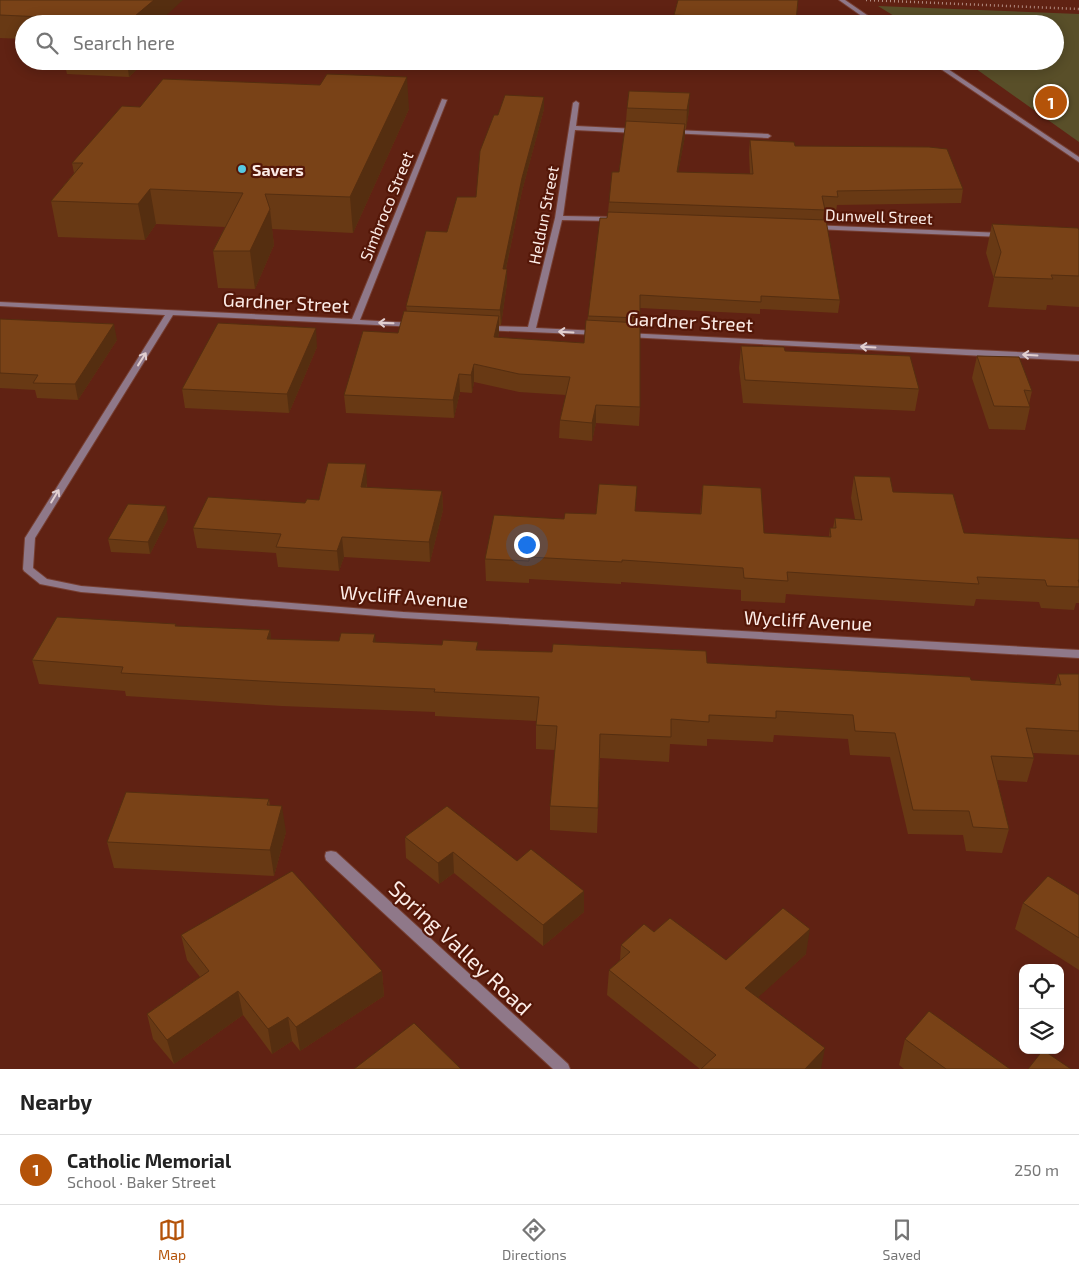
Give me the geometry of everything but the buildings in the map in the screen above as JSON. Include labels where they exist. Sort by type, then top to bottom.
[{"type":"street","points":[[842,0],[864,15]]},
{"type":"street","points":[[945,70],[1079,160]]},
{"type":"street","name":"Simbroco Street","points":[[355,322],[444,100]]},
{"type":"street","name":"Heldun Street","points":[[531,330],[559,218],[576,103]]},
{"type":"street","points":[[572,128],[646,131]]},
{"type":"street","points":[[664,132],[768,136]]},
{"type":"street","points":[[559,218],[617,220]]},
{"type":"street","name":"Dunwell Street","points":[[802,227],[1014,236]]},
{"type":"street","name":"Gardner Street","points":[[0,304],[419,325]]},
{"type":"street","name":"Wycliff Avenue","points":[[171,312],[30,538],[28,569],[44,582],[81,589],[404,615],[1079,654]]},
{"type":"street","name":"Gardner Street","points":[[475,328],[610,334]]},
{"type":"street","name":"Gardner Street","points":[[620,334],[1079,358]]},
{"type":"street","name":"Spring Valley Road","points":[[331,856],[563,1069]]},
{"type":"shaded area","points":[[878,6],[1079,14],[1079,142],[978,70],[1064,70],[1064,15],[892,15]]},
{"type":"railway","points":[[866,0],[1079,9]]},
{"type":"place","name":"Catholic Memorial","points":[[1051,102]]},
{"type":"place","name":"Savers","points":[[242,169]]}]
